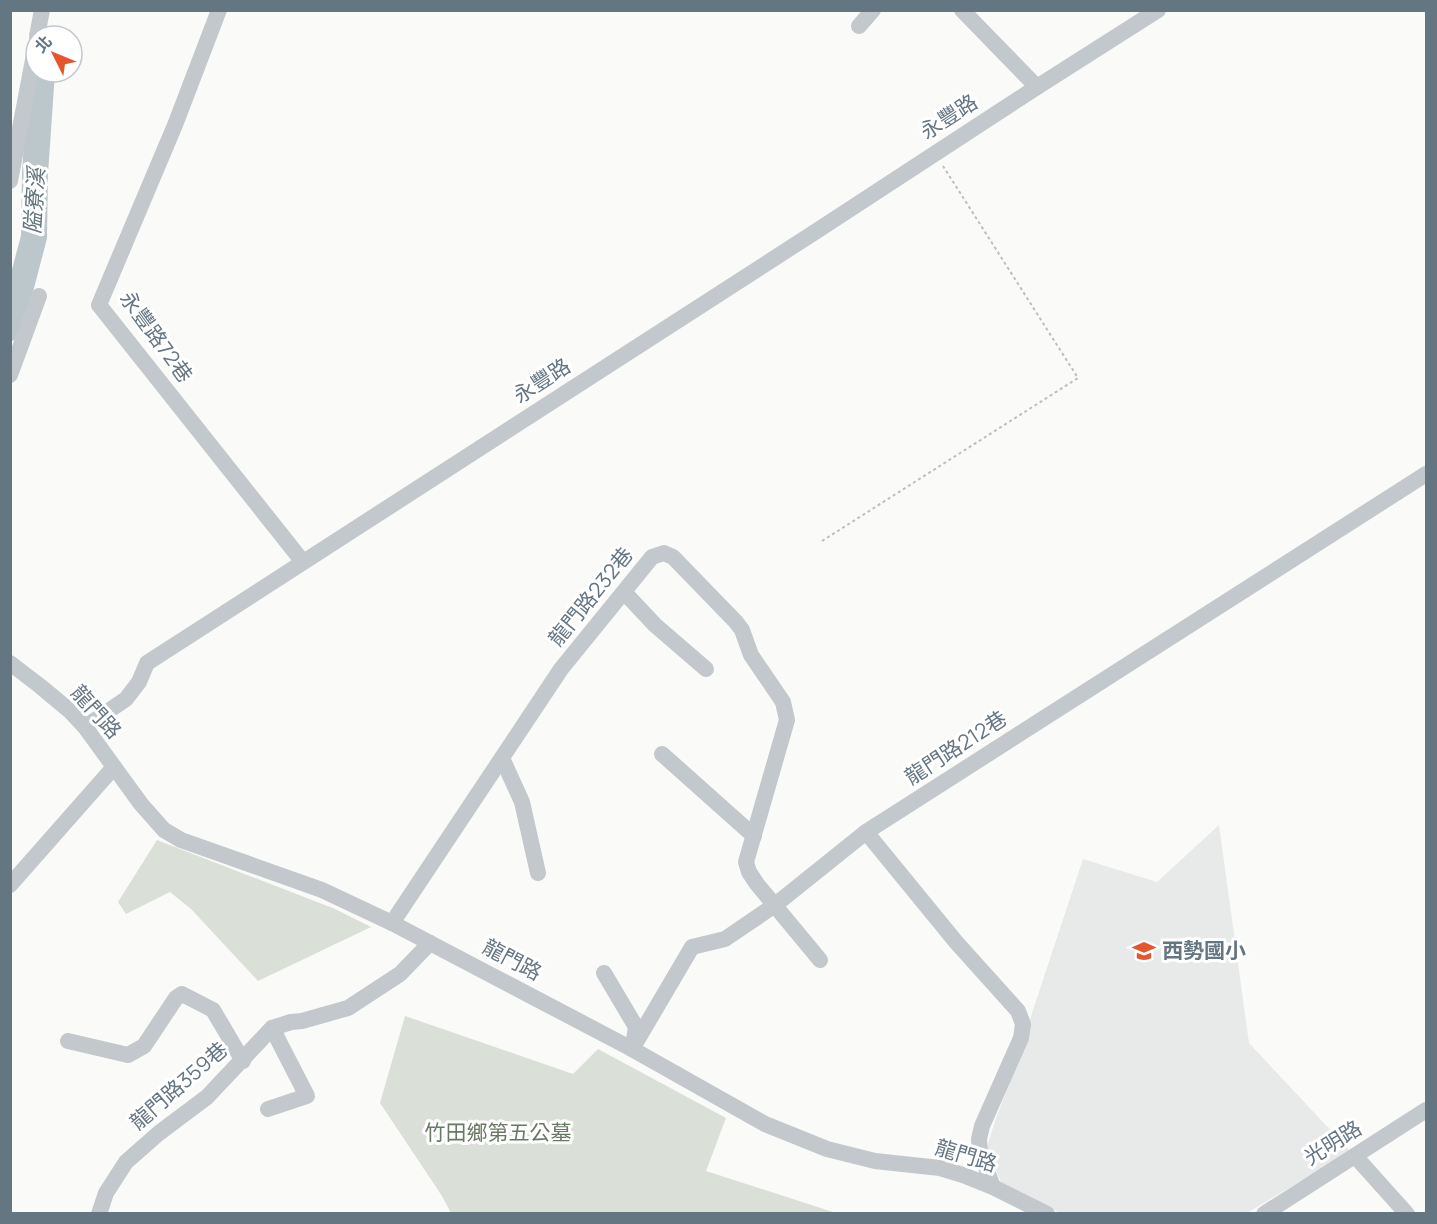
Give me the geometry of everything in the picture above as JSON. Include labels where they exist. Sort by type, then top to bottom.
[{"type":"street","name":"永豐路72巷","points":[[219,10],[175,125],[99,305],[303,562]]},
{"type":"street","points":[[859,26],[873,10]]},
{"type":"street","points":[[962,10],[1037,87]]},
{"type":"street","name":"永豐路","points":[[85,727],[126,699],[140,682],[147,663],[1158,10]]},
{"type":"street","points":[[10,181],[28,84]]},
{"type":"street","points":[[10,375],[39,296]]},
{"type":"street","name":"龍門路212巷","points":[[632,1049],[692,947],[725,939],[775,904],[866,832],[1426,474]]},
{"type":"street","name":"龍門路232巷","points":[[392,923],[561,669],[652,557],[664,553],[673,557],[736,622],[742,630],[751,655],[783,702],[788,720],[754,836]]},
{"type":"street","points":[[624,592],[655,625],[706,669]]},
{"type":"street","name":"龍門路","points":[[10,663],[70,711],[85,727],[141,804],[164,830],[181,840],[322,890],[392,923],[632,1049],[765,1124],[827,1149],[874,1161],[940,1168],[993,1186],[1047,1214]]},
{"type":"street","points":[[662,754],[754,836],[746,862],[749,872],[820,960]]},
{"type":"street","points":[[502,758],[522,802],[538,873]]},
{"type":"street","points":[[10,885],[114,767]]},
{"type":"street","points":[[866,832],[956,942],[1018,1011],[1023,1024],[1021,1038],[978,1139],[980,1152],[993,1186]]},
{"type":"street","points":[[268,1109],[307,1096],[272,1028],[348,1008],[400,974],[430,943]]},
{"type":"street","points":[[604,973],[636,1027],[632,1049]]},
{"type":"street","points":[[68,1041],[128,1055],[144,1046],[176,998],[182,994],[213,1010],[243,1061]]},
{"type":"street","name":"龍門路359巷","points":[[99,1214],[106,1193],[126,1162],[159,1133],[207,1097],[272,1028]]},
{"type":"street","name":"光明路","points":[[1264,1214],[1426,1110]]},
{"type":"street","points":[[1355,1156],[1407,1214]]},
{"type":"path","points":[[822,541],[1078,378],[935,154]]},
{"type":"shaded area","name":"西勢國小","points":[[1219,825],[1249,1043],[1350,1151],[1247,1213],[1062,1214],[1001,1182],[987,1147],[1027,1037],[1030,1019],[1083,859],[1157,882]]},
{"type":"green space","points":[[157,840],[335,909],[371,927],[258,981],[191,909],[170,892],[126,914],[118,902]]},
{"type":"green space","name":"竹田鄉第五公墓","points":[[405,1016],[573,1074],[598,1049],[726,1118],[706,1171],[836,1213],[451,1213],[380,1103]]},
{"type":"waterway","name":"隘寮溪","points":[[10,328],[34,237],[35,173],[41,84]]},
{"type":"place","name":"西勢國小","points":[[1144,951]]}]
